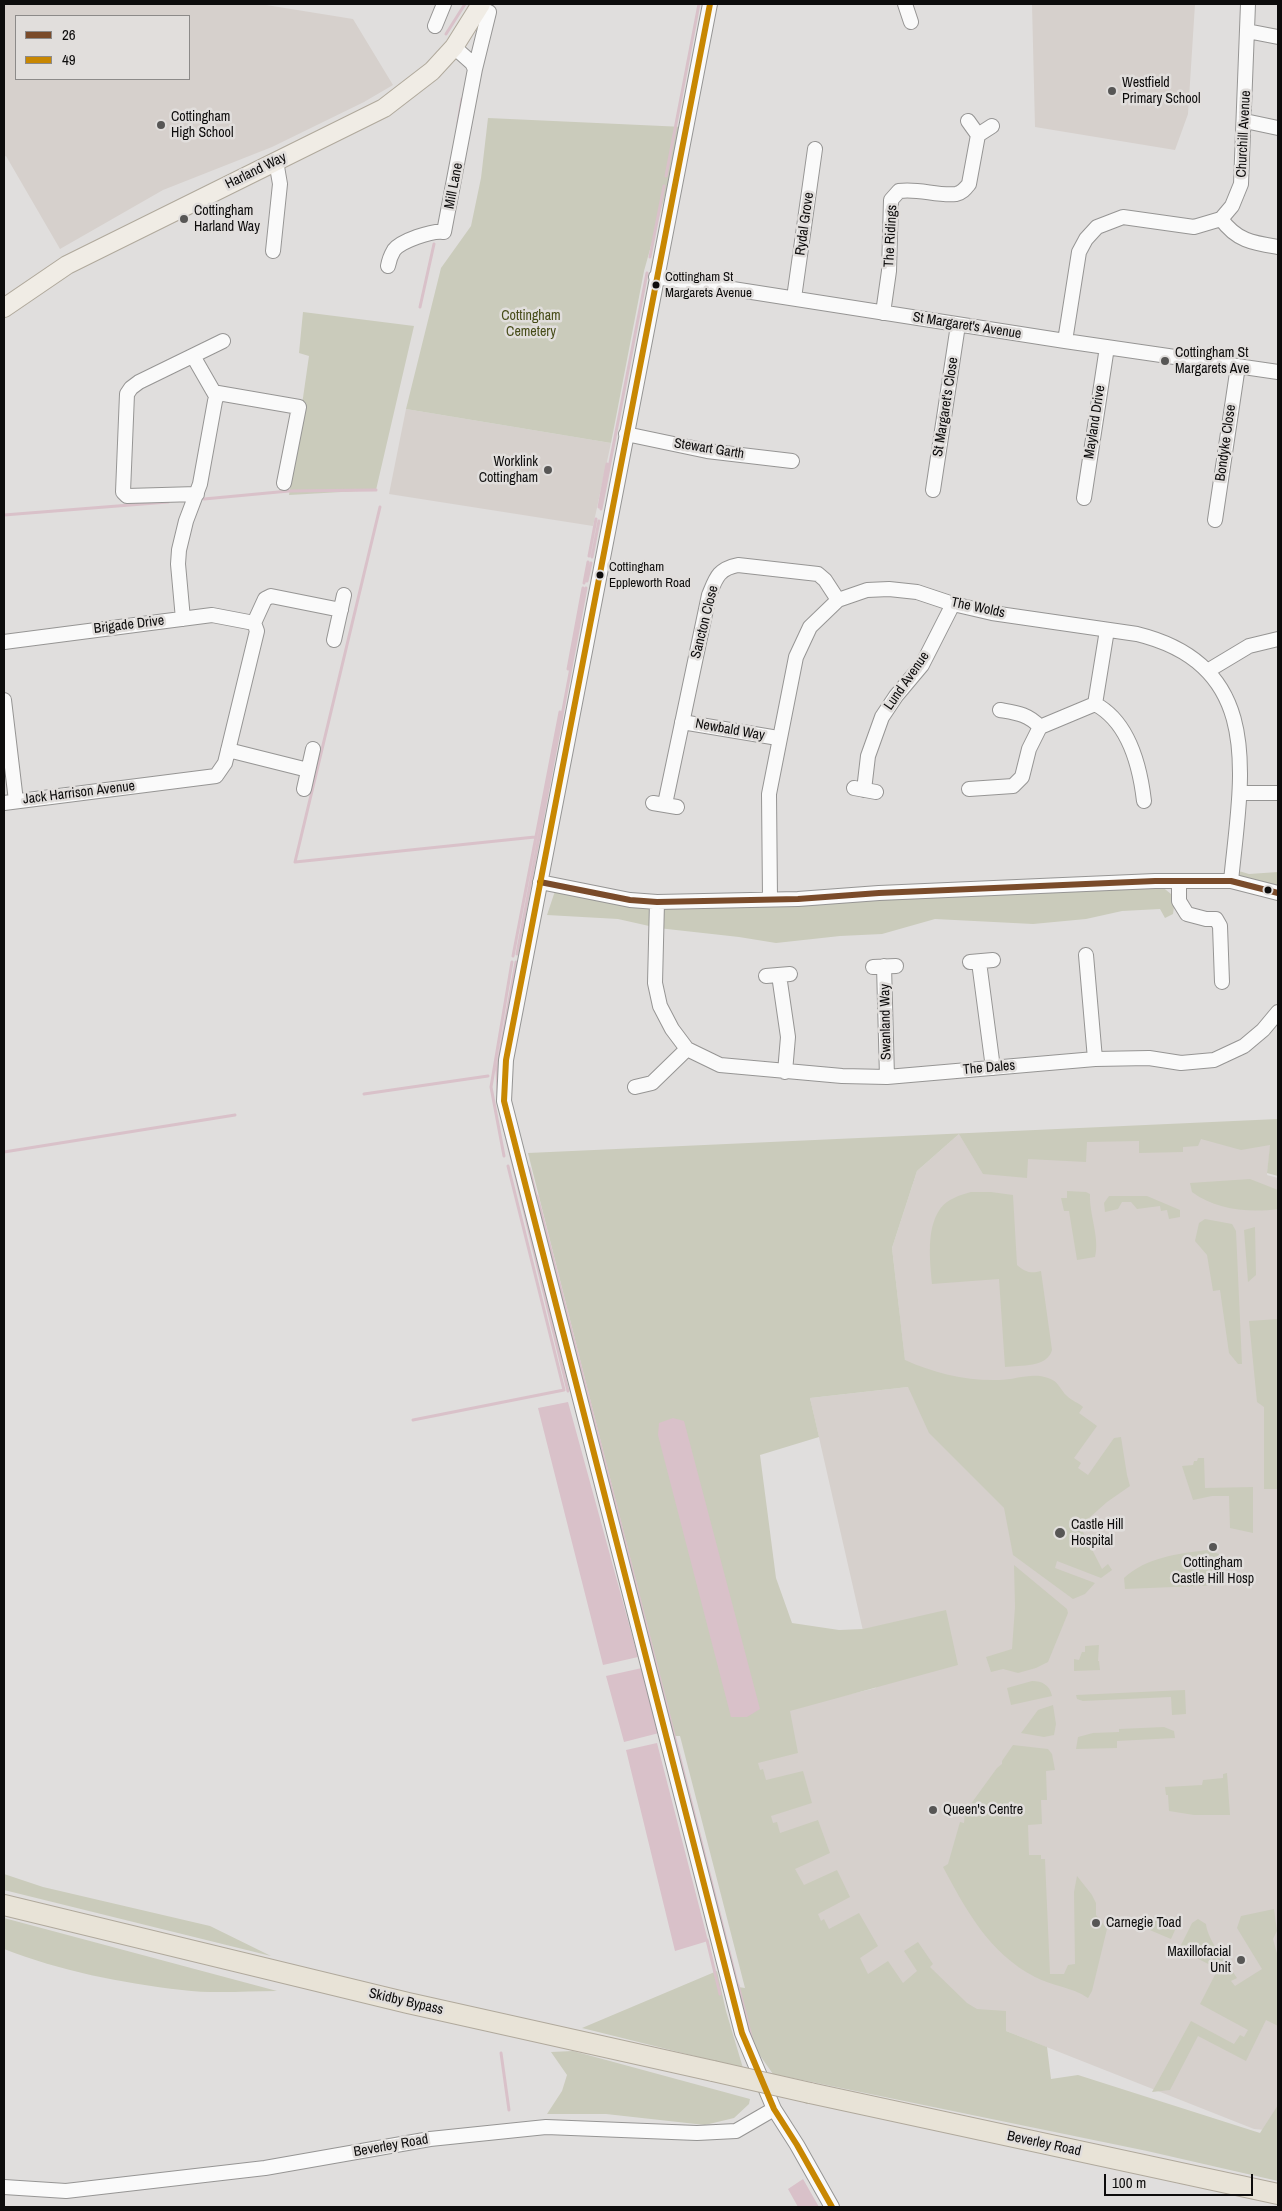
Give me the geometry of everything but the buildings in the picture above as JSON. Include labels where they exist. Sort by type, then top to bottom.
[{"type":"highway","name":"Skidby Bypass","points":[[4,1905],[417,2005],[810,2093]]},
{"type":"highway","name":"Beverley Road","points":[[810,2093],[1278,2194]]},
{"type":"main road","name":"Harland Way","points":[[4,308],[67,265],[384,108],[432,71],[485,8]]},
{"type":"street","points":[[434,26],[444,4]]},
{"type":"street","points":[[710,4],[506,1060],[504,1101],[742,2033],[774,2109],[832,2207]]},
{"type":"street","points":[[905,4],[911,22]]},
{"type":"street","name":"Churchill Avenue","points":[[1221,219],[1232,206],[1241,184],[1245,121],[1248,4]]},
{"type":"street","name":"Mill Lane","points":[[388,266],[390,257],[398,246],[430,232],[444,232],[485,8]]},
{"type":"street","points":[[1247,31],[1278,37]]},
{"type":"street","points":[[454,47],[472,62],[475,69]]},
{"type":"street","points":[[956,207],[959,192],[964,191],[969,184],[978,135],[968,121]]},
{"type":"street","points":[[1245,121],[1278,128]]},
{"type":"street","points":[[978,135],[992,126]]},
{"type":"street","name":"Rydal Grove","points":[[794,298],[815,149]]},
{"type":"street","points":[[272,251],[280,184],[276,161]]},
{"type":"street","name":"The Ridings","points":[[883,314],[889,271],[891,200],[899,191],[910,189],[959,192]]},
{"type":"street","points":[[1065,341],[1079,252],[1086,239],[1097,227],[1123,217],[1194,227],[1221,219],[1230,231],[1250,243],[1278,247]]},
{"type":"street","name":"St Margaret's Avenue","points":[[656,277],[883,314],[1278,372]]},
{"type":"street","name":"St Margaret's Close","points":[[933,490],[958,325]]},
{"type":"street","points":[[198,494],[127,496],[122,488],[127,394],[139,382],[223,341]]},
{"type":"street","name":"Mayland Drive","points":[[1084,502],[1107,347]]},
{"type":"street","points":[[194,356],[216,396]]},
{"type":"street","name":"Bondyke Close","points":[[1214,524],[1238,366]]},
{"type":"street","points":[[183,618],[178,564],[179,550],[186,522],[198,494],[216,396],[220,392],[299,407],[284,483]]},
{"type":"street","name":"Stewart Garth","points":[[626,434],[707,451],[795,461]]},
{"type":"street","name":"Sancton Close","points":[[665,805],[710,596],[717,577],[726,568],[738,565],[818,574],[825,580],[838,600]]},
{"type":"street","name":"The Wolds","points":[[770,898],[769,794],[778,738],[796,657],[810,627],[838,600],[867,590],[889,589],[917,592],[953,604],[992,613],[1107,630],[1159,640],[1181,649],[1209,670],[1224,692],[1232,711],[1240,757],[1240,793],[1231,881]]},
{"type":"street","points":[[334,640],[344,594]]},
{"type":"street","points":[[308,770],[228,750],[257,631],[254,623],[265,599],[271,596],[341,610]]},
{"type":"street","name":"Lund Avenue","points":[[864,790],[868,756],[882,717],[896,696],[922,665],[953,604]]},
{"type":"street","name":"Brigade Drive","points":[[4,642],[212,614],[254,623]]},
{"type":"street","points":[[1095,704],[1107,630]]},
{"type":"street","points":[[1209,670],[1249,646],[1278,639]]},
{"type":"street","name":"Jack Harrison Avenue","points":[[4,700],[10,802],[216,776],[225,764],[228,750]]},
{"type":"street","points":[[976,791],[1013,786],[1022,777],[1029,749],[1040,727],[1095,704],[1103,708],[1115,721],[1134,749],[1141,778],[1142,802]]},
{"type":"street","points":[[1000,710],[1024,714],[1033,719],[1040,727]]},
{"type":"street","name":"Newbald Way","points":[[682,722],[778,738]]},
{"type":"street","points":[[304,789],[313,749]]},
{"type":"street","points":[[1240,793],[1278,793]]},
{"type":"street","points":[[540,882],[630,900],[657,902],[1088,883],[1179,881],[1231,881],[1278,893]]},
{"type":"street","points":[[1179,881],[1179,901],[1187,914],[1206,919],[1216,919],[1220,926],[1222,982]]},
{"type":"street","name":"The Dales","points":[[657,902],[655,983],[660,1006],[672,1029],[687,1049],[720,1065],[785,1072],[887,1077],[1095,1059],[1149,1058],[1181,1063],[1214,1060],[1244,1046],[1263,1030],[1278,1012]]},
{"type":"street","points":[[1087,954],[1095,1059]]},
{"type":"street","points":[[980,961],[993,1068]]},
{"type":"street","name":"Swanland Way","points":[[884,966],[887,1077]]},
{"type":"street","points":[[778,975],[788,1037],[785,1072]]},
{"type":"street","points":[[635,1086],[652,1084],[687,1049]]},
{"type":"street","name":"Beverley Road","points":[[4,2186],[66,2191],[264,2168],[430,2139],[546,2126],[698,2133],[736,2131],[774,2109]]},
{"type":"shaded area","name":"Cottingham High School","points":[[4,4],[260,4],[353,19],[393,85],[364,102],[272,147],[163,190],[60,249],[6,156],[4,157]]},
{"type":"shaded area","name":"Westfield Primary School","points":[[1032,4],[1195,4],[1188,114],[1175,150],[1035,127]]},
{"type":"shaded area","points":[[406,409],[611,443],[593,526],[389,494]]},
{"type":"shaded area","name":"Castle Hill Hospital","points":[[1273,1121],[1267,1175],[1278,1178],[1278,2131],[1254,2129],[1006,2031],[886,2022],[680,1735],[876,1688],[810,1398],[908,1387],[892,1248],[917,1171],[959,1134]]},
{"type":"shaded area","points":[[568,1402],[638,1657],[603,1665],[538,1408]]},
{"type":"shaded area","points":[[673,1418],[684,1421],[760,1709],[747,1717],[731,1717],[658,1435],[659,1423]]},
{"type":"shaded area","points":[[642,1668],[659,1733],[624,1742],[606,1676]]},
{"type":"shaded area","points":[[657,1743],[708,1941],[675,1951],[626,1750]]},
{"type":"shaded area","points":[[803,2179],[819,2207],[798,2207],[788,2189]]},
{"type":"green space","name":"Cottingham Cemetery","points":[[488,118],[684,127],[644,271],[611,443],[406,409],[441,268],[471,226],[481,178]]},
{"type":"green space","points":[[303,312],[414,326],[376,490],[289,495],[309,356],[299,353]]},
{"type":"green space","points":[[1232,869],[1249,874],[1278,872],[1278,893],[1231,881]]},
{"type":"green space","points":[[1155,881],[1171,894],[1175,900],[1173,914],[1165,918],[1160,909],[1122,911],[1086,919],[1033,924],[935,919],[882,934],[840,936],[776,943],[658,928],[618,919],[547,915],[557,885],[630,900]]},
{"type":"green space","points":[[1278,1119],[1278,1176],[1267,1173],[1270,1145],[1241,1150],[1201,1139],[1198,1146],[1183,1147],[1183,1152],[1139,1153],[1139,1141],[1087,1142],[1086,1162],[1028,1159],[1027,1178],[983,1174],[959,1134],[917,1171],[892,1248],[905,1360],[927,1369],[962,1378],[1005,1380],[1042,1376],[1055,1381],[1067,1396],[1083,1407],[1079,1413],[1097,1426],[1074,1458],[1081,1463],[1078,1468],[1088,1475],[1114,1438],[1121,1437],[1130,1486],[1107,1502],[1080,1526],[1102,1569],[1108,1564],[1112,1570],[1101,1578],[1057,1561],[1055,1568],[1095,1583],[1085,1594],[1073,1599],[1013,1555],[1004,1508],[929,1433],[908,1387],[810,1398],[819,1437],[760,1455],[776,1578],[792,1623],[839,1630],[863,1629],[946,1610],[958,1665],[790,1711],[798,1753],[758,1763],[760,1770],[763,1769],[766,1780],[803,1771],[812,1803],[771,1816],[773,1823],[777,1822],[780,1833],[818,1820],[830,1853],[795,1869],[804,1885],[837,1870],[850,1897],[818,1914],[821,1921],[824,1919],[829,1929],[859,1913],[878,1946],[860,1958],[868,1974],[888,1961],[903,1983],[917,1971],[904,1951],[918,1942],[933,1964],[930,1967],[967,2003],[977,2009],[1006,2011],[1006,2031],[1047,2047],[1051,2079],[1078,2075],[1260,2133],[1278,2105],[1278,2181],[1147,2151],[773,2074],[754,2047],[738,1987],[745,1988],[680,1736],[675,1736],[528,1153]]},
{"type":"green space","points":[[1250,1179],[1278,1190],[1278,1209],[1244,1210],[1211,1203],[1192,1192],[1190,1183]]},
{"type":"green space","points":[[1067,1191],[1090,1194],[1096,1242],[1095,1257],[1077,1260],[1069,1211],[1064,1211],[1061,1198],[1067,1198]]},
{"type":"green space","points":[[971,1192],[1013,1195],[1017,1265],[1028,1272],[1041,1271],[1052,1350],[1045,1360],[1039,1363],[1005,1367],[999,1279],[932,1284],[930,1245],[936,1217],[940,1209],[950,1200]]},
{"type":"green space","points":[[1109,1196],[1147,1196],[1180,1210],[1180,1217],[1169,1219],[1167,1210],[1161,1211],[1160,1206],[1137,1209],[1131,1202],[1122,1202],[1118,1209],[1105,1212],[1104,1203]]},
{"type":"green space","points":[[1205,1219],[1232,1224],[1236,1231],[1242,1364],[1238,1364],[1229,1353],[1220,1290],[1213,1291],[1207,1255],[1195,1241],[1199,1223]]},
{"type":"green space","points":[[1255,1227],[1256,1275],[1248,1282],[1244,1230]]},
{"type":"green space","points":[[1278,1319],[1278,1489],[1264,1489],[1264,1407],[1257,1402],[1249,1321]]},
{"type":"green space","points":[[1198,1458],[1204,1458],[1205,1488],[1253,1487],[1253,1533],[1230,1528],[1229,1496],[1212,1496],[1193,1500],[1182,1466],[1193,1465],[1194,1461],[1197,1461]]},
{"type":"green space","points":[[1207,1550],[1219,1554],[1222,1585],[1125,1589],[1124,1578],[1142,1565],[1163,1558]]},
{"type":"green space","points":[[1014,1565],[1067,1609],[1068,1613],[1048,1662],[1036,1668],[1018,1673],[1003,1669],[991,1672],[986,1657],[1012,1649],[1015,1607]]},
{"type":"green space","points":[[1099,1645],[1098,1661],[1100,1670],[1074,1671],[1074,1659],[1079,1660],[1082,1652],[1085,1652],[1085,1646]]},
{"type":"green space","points":[[1032,1681],[1045,1684],[1052,1696],[1011,1705],[1007,1688]]},
{"type":"green space","points":[[1185,1690],[1186,1714],[1172,1715],[1171,1697],[1083,1701],[1077,1699],[1076,1695]]},
{"type":"green space","points":[[1053,1705],[1056,1724],[1054,1735],[1044,1737],[1021,1733],[1038,1710]]},
{"type":"green space","points":[[1164,1727],[1174,1731],[1175,1738],[1117,1741],[1117,1748],[1076,1749],[1078,1737],[1093,1733],[1119,1732],[1119,1729]]},
{"type":"green space","points":[[1013,1745],[1048,1749],[1052,1754],[1055,1770],[1046,1771],[1047,1800],[1041,1800],[1042,1824],[1028,1825],[1029,1855],[1041,1855],[1041,1859],[1045,1859],[1050,1974],[1064,1974],[1068,1965],[1075,1964],[1074,1892],[1077,1876],[1092,1895],[1096,1903],[1096,1915],[1107,1929],[1092,1991],[1088,1998],[1075,1991],[1035,1977],[1004,1956],[980,1929],[943,1867],[948,1864],[960,1822],[964,1823],[965,1812],[997,1768],[1002,1764],[1002,1761]]},
{"type":"green space","points":[[1227,1773],[1230,1815],[1194,1815],[1169,1811],[1168,1795],[1166,1795],[1165,1787],[1202,1785],[1203,1780],[1223,1778],[1223,1774]]},
{"type":"green space","points":[[4,1874],[43,1887],[210,1926],[271,1956],[4,1890]]},
{"type":"green space","points":[[1274,1909],[1277,1931],[1273,1939],[1278,1957],[1278,2026],[1266,2020],[1246,2061],[1198,2036],[1170,2090],[1152,2092],[1191,2021],[1234,2044],[1240,2035],[1244,2037],[1248,2030],[1200,2004],[1218,1969],[1179,1949],[1192,1923],[1198,1919],[1206,1924],[1207,1931],[1214,1945],[1237,1978],[1231,1981],[1235,1986],[1262,1969],[1237,1928],[1241,1916]]},
{"type":"green space","points":[[1178,1917],[1179,1921],[1171,1939],[1145,1928],[1125,1929],[1126,1923],[1132,1918]]},
{"type":"green space","points":[[4,1918],[277,1991],[218,1992],[182,1990],[114,1980],[69,1970],[4,1949]]},
{"type":"green space","points":[[717,1971],[726,2011],[743,2068],[582,2028]]},
{"type":"green space","points":[[573,2051],[750,2099],[749,2104],[734,2118],[705,2125],[606,2114],[547,2114],[562,2091],[567,2075],[551,2052]]},
{"type":"waterway","points":[[446,34],[465,4]]},
{"type":"waterway","points":[[666,176],[699,4]]},
{"type":"waterway","points":[[458,123],[462,99]]},
{"type":"waterway","points":[[650,257],[664,186]]},
{"type":"waterway","points":[[420,307],[434,244]]},
{"type":"waterway","points":[[601,509],[647,273]]},
{"type":"waterway","points":[[599,507],[607,464]]},
{"type":"waterway","points":[[204,499],[289,491],[376,490]]},
{"type":"waterway","points":[[4,515],[168,502]]},
{"type":"waterway","points":[[380,507],[295,862],[535,837]]},
{"type":"waterway","points":[[589,556],[596,519]]},
{"type":"waterway","points":[[592,557],[599,521]]},
{"type":"waterway","points":[[584,583],[588,562]]},
{"type":"waterway","points":[[587,581],[591,563]]},
{"type":"waterway","points":[[568,669],[583,588]]},
{"type":"waterway","points":[[517,954],[586,588]]},
{"type":"waterway","points":[[513,956],[560,712]]},
{"type":"waterway","points":[[504,1156],[491,1087],[512,962]]},
{"type":"waterway","points":[[498,1093],[497,1070],[516,962]]},
{"type":"waterway","points":[[364,1094],[488,1076]]},
{"type":"waterway","points":[[4,1152],[235,1115]]},
{"type":"waterway","points":[[504,1127],[568,1391]]},
{"type":"waterway","points":[[413,1420],[564,1390],[508,1166]]},
{"type":"waterway","points":[[529,1168],[537,1199]]},
{"type":"waterway","points":[[537,1196],[738,1987]]},
{"type":"waterway","points":[[707,1940],[720,1994]]},
{"type":"waterway","points":[[738,1985],[752,2040]]},
{"type":"waterway","points":[[501,2053],[509,2110]]},
{"type":"transit line","name":"49","points":[[710,4],[506,1060],[504,1101],[742,2033],[774,2109],[832,2207]]},
{"type":"transit line","name":"26","points":[[540,882],[630,900],[657,902],[798,899],[879,893],[1155,881],[1231,881],[1278,893]]},
{"type":"place","name":"Westfield Primary School","points":[[1112,91]]},
{"type":"place","name":"Cottingham High School","points":[[161,125]]},
{"type":"place","name":"Cottingham Harland Way","points":[[184,219]]},
{"type":"place","name":"Cottingham St Margarets Avenue","points":[[656,285]]},
{"type":"place","name":"Cottingham St Margarets Ave","points":[[1165,361]]},
{"type":"place","name":"Worklink Cottingham","points":[[548,470]]},
{"type":"place","name":"Cottingham Eppleworth Road","points":[[600,575]]},
{"type":"place","name":"Castle Hill Hospital","points":[[1060,1533]]},
{"type":"place","name":"Cottingham Castle Hill Hosp","points":[[1213,1547]]},
{"type":"place","name":"Queen's Centre","points":[[933,1810]]},
{"type":"place","name":"Carnegie Toad","points":[[1096,1923]]},
{"type":"place","name":"Maxillofacial Unit","points":[[1241,1960]]}]
